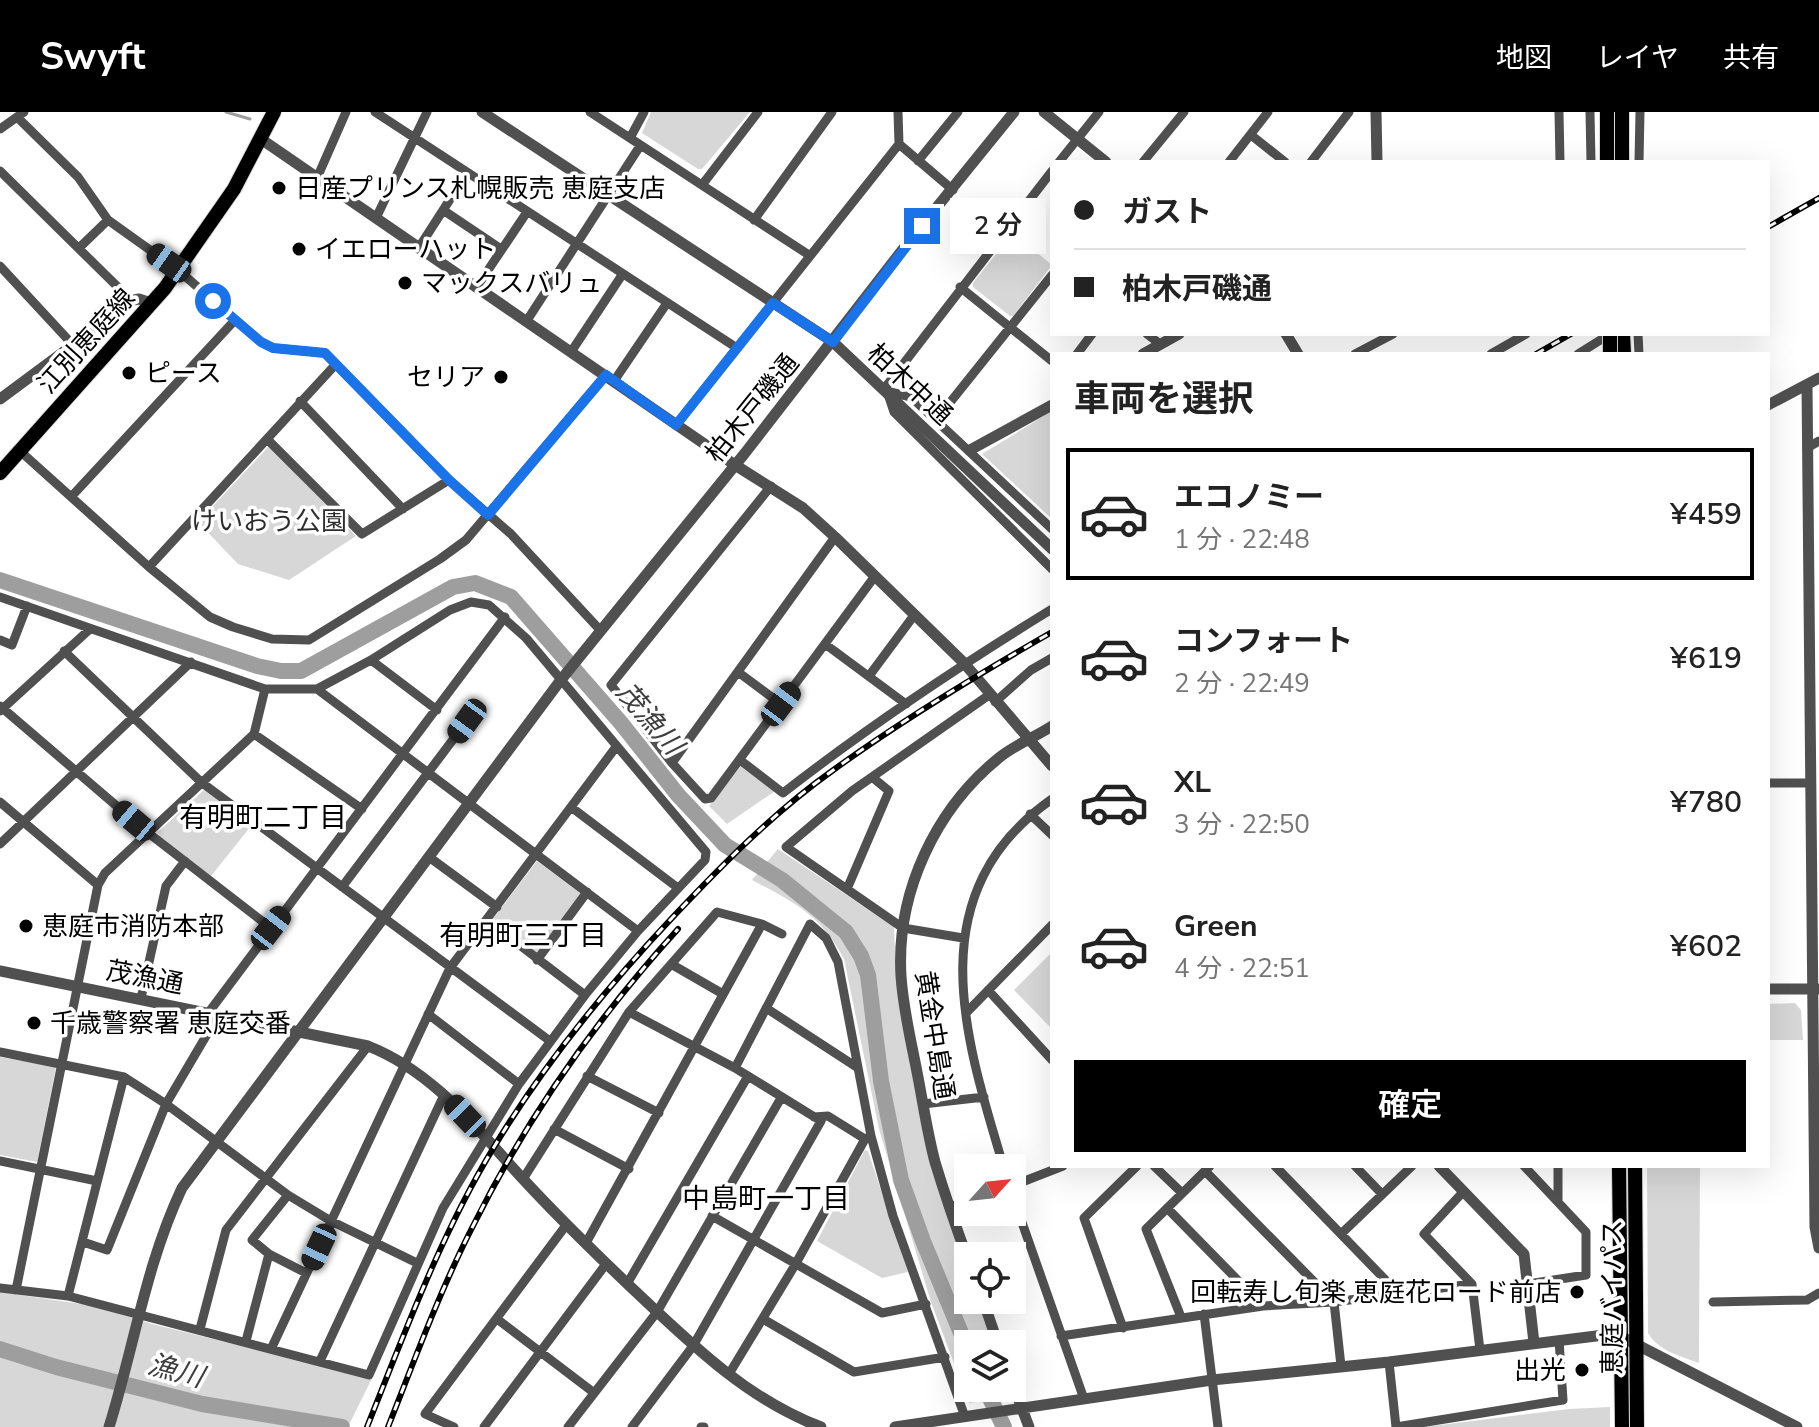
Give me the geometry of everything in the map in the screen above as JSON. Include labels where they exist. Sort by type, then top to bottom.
[{"type":"main road","name":"江別恵庭線","points":[[0,473],[178,270],[234,189],[274,112]]},
{"type":"main road","points":[[1607,112],[1607,160]]},
{"type":"main road","points":[[1622,112],[1622,160]]},
{"type":"main road","name":"恵庭バイパス","points":[[1619,1168],[1622,1427]]},
{"type":"main road","name":"恵庭バイパス","points":[[1635,1168],[1637,1427]]},
{"type":"street","points":[[317,178],[346,112]]},
{"type":"street","points":[[375,112],[737,348]]},
{"type":"street","points":[[376,218],[427,112]]},
{"type":"street","name":"柏木中通","points":[[482,112],[833,342],[1050,547]]},
{"type":"street","points":[[590,112],[809,255]]},
{"type":"street","points":[[630,138],[644,112]]},
{"type":"street","points":[[702,185],[758,112]]},
{"type":"street","points":[[754,220],[832,112]]},
{"type":"street","points":[[676,425],[899,144],[898,112]]},
{"type":"street","points":[[918,161],[958,112]]},
{"type":"street","name":"柏木戸磯通","points":[[110,1424],[167,1219],[182,1188],[562,678],[1014,112]]},
{"type":"street","points":[[1044,112],[1103,160]]},
{"type":"street","points":[[1061,160],[1099,112]]},
{"type":"street","points":[[1145,160],[1184,112]]},
{"type":"street","points":[[1231,160],[1268,112]]},
{"type":"street","points":[[1313,160],[1349,112]]},
{"type":"street","points":[[1376,112],[1377,160]]},
{"type":"street","points":[[1559,112],[1560,160]]},
{"type":"street","points":[[1590,112],[1591,160]]},
{"type":"street","points":[[1639,160],[1640,112]]},
{"type":"street","points":[[0,129],[20,115],[78,177],[108,220],[178,270],[261,342],[273,348],[325,353],[449,480],[511,534],[601,631]]},
{"type":"street","points":[[1251,135],[1282,160]]},
{"type":"street","points":[[261,139],[676,425],[803,508],[964,663],[1050,764]]},
{"type":"street","points":[[899,144],[953,190]]},
{"type":"street","points":[[526,322],[640,146]]},
{"type":"street","points":[[0,171],[131,300]]},
{"type":"street","points":[[418,249],[467,173]]},
{"type":"street","points":[[885,390],[960,287],[1050,174]]},
{"type":"street","points":[[443,210],[501,249]]},
{"type":"street","points":[[476,288],[527,212]]},
{"type":"street","points":[[79,248],[108,220]]},
{"type":"street","points":[[0,266],[73,345]]},
{"type":"street","points":[[571,352],[622,275]]},
{"type":"street","points":[[936,420],[1050,278]]},
{"type":"street","points":[[960,287],[1050,359]]},
{"type":"street","points":[[0,399],[73,345],[123,302],[151,303]]},
{"type":"street","points":[[20,451],[149,567],[210,617],[272,639],[309,640],[466,540],[610,378],[667,303]]},
{"type":"street","points":[[71,497],[235,320]]},
{"type":"street","points":[[1150,336],[1160,344]]},
{"type":"street","points":[[1146,352],[1175,336]]},
{"type":"street","points":[[1359,352],[1389,336]]},
{"type":"street","points":[[1494,352],[1522,336]]},
{"type":"street","points":[[1581,352],[1606,337]]},
{"type":"street","points":[[149,567],[336,364]]},
{"type":"street","points":[[1770,404],[1819,378]]},
{"type":"street","points":[[1807,385],[1814,593],[1814,710],[1810,783],[1815,946],[1815,1227],[1819,1248]]},
{"type":"street","points":[[885,390],[911,397],[1050,527]]},
{"type":"street","points":[[885,390],[894,412],[1050,567]]},
{"type":"street","points":[[300,401],[403,509]]},
{"type":"street","points":[[970,450],[1050,406]]},
{"type":"street","points":[[267,439],[362,534],[449,480]]},
{"type":"street","points":[[1807,448],[1819,441]]},
{"type":"street","points":[[771,486],[611,685],[672,763],[705,799],[711,798],[740,760],[875,576]]},
{"type":"street","points":[[672,763],[835,537]]},
{"type":"street","points":[[0,597],[265,689],[317,689],[371,660],[450,610],[471,602],[489,605],[505,617],[562,678],[706,852],[705,860],[638,931],[585,995],[519,1084],[443,1208],[369,1375],[272,1347],[68,1296],[0,1288]]},
{"type":"street","points":[[0,640],[12,645],[27,606]]},
{"type":"street","points":[[740,760],[783,793],[843,746],[964,663],[1050,610]]},
{"type":"street","points":[[869,676],[915,614]]},
{"type":"street","points":[[83,1242],[107,1250],[166,1104],[214,1013],[271,928],[505,617]]},
{"type":"street","points":[[90,629],[1,708],[147,832],[271,928]]},
{"type":"street","points":[[825,644],[906,704]]},
{"type":"street","points":[[64,651],[201,782],[550,1041]]},
{"type":"street","points":[[963,938],[903,928],[786,847],[872,777],[1050,659]]},
{"type":"street","points":[[371,660],[437,710]]},
{"type":"street","points":[[0,844],[191,662]]},
{"type":"street","points":[[738,672],[781,704]]},
{"type":"street","points":[[16,1290],[98,885],[105,873],[147,832],[254,734],[265,689]]},
{"type":"street","points":[[317,689],[638,931]]},
{"type":"street","points":[[342,887],[467,721]]},
{"type":"street","name":"黄金中島通","points":[[962,1242],[935,1160],[923,1104],[901,976],[903,928],[919,868],[933,836],[950,810],[974,781],[1002,755],[1050,727]]},
{"type":"street","points":[[254,734],[362,809]]},
{"type":"street","points":[[272,1347],[450,968],[616,747]]},
{"type":"street","points":[[847,889],[889,791],[872,777]]},
{"type":"street","points":[[1770,783],[1810,783]]},
{"type":"street","points":[[1000,1154],[966,1013],[961,976],[963,938],[970,905],[995,854],[1030,814],[1050,800]]},
{"type":"street","points":[[0,802],[98,885]]},
{"type":"street","points":[[571,807],[678,888]]},
{"type":"street","points":[[1030,814],[1050,833]]},
{"type":"street","points":[[429,857],[497,907]]},
{"type":"street","points":[[141,998],[166,886],[185,861]]},
{"type":"street","points":[[537,960],[587,892]]},
{"type":"street","points":[[523,1179],[629,1012],[717,912],[762,924],[782,934]]},
{"type":"street","points":[[487,920],[585,995]]},
{"type":"street","points":[[586,1243],[762,924]]},
{"type":"street","points":[[735,1068],[810,924],[826,938],[838,962],[868,1137],[893,1216],[945,1357],[971,1416]]},
{"type":"street","points":[[966,1013],[1050,927]]},
{"type":"street","points":[[671,964],[723,994]]},
{"type":"street","name":"茂漁通","points":[[0,971],[368,1046],[404,1062],[444,1095],[606,1264],[693,1346],[729,1374],[801,1419],[820,1427]]},
{"type":"street","points":[[1770,989],[1815,989]]},
{"type":"street","points":[[988,990],[1050,1058]]},
{"type":"street","points":[[766,1008],[858,1068]]},
{"type":"street","points":[[629,1012],[735,1068],[821,1121],[693,1346],[632,1427]]},
{"type":"street","points":[[428,1014],[519,1084]]},
{"type":"street","points":[[200,1329],[226,1230],[368,1046]]},
{"type":"street","points":[[0,1052],[124,1077],[166,1104],[288,1195],[331,1221],[417,1263]]},
{"type":"street","points":[[587,1076],[659,1113]]},
{"type":"street","points":[[627,1284],[748,1076]]},
{"type":"street","points":[[68,1296],[124,1077]]},
{"type":"street","points":[[320,1361],[444,1095]]},
{"type":"street","points":[[923,1104],[984,1097]]},
{"type":"street","points":[[568,1427],[657,1312],[781,1098]]},
{"type":"street","points":[[814,1117],[828,1116],[868,1137]]},
{"type":"street","points":[[554,1129],[629,1169]]},
{"type":"street","points":[[729,1374],[868,1137]]},
{"type":"street","points":[[0,1161],[97,1181]]},
{"type":"street","points":[[1026,1181],[1058,1168]]},
{"type":"street","points":[[1123,1328],[1084,1218],[1135,1168]]},
{"type":"street","points":[[1156,1168],[1182,1193]]},
{"type":"street","points":[[1277,1168],[1400,1295]]},
{"type":"street","points":[[1357,1168],[1382,1194]]},
{"type":"street","points":[[1341,1234],[1410,1168]]},
{"type":"street","points":[[1441,1168],[1524,1254],[1534,1343]]},
{"type":"street","points":[[1526,1168],[1586,1232],[1586,1275],[1528,1284]]},
{"type":"street","points":[[1558,1168],[1558,1202]]},
{"type":"street","points":[[1181,1317],[1146,1229],[1207,1169],[1334,1302],[1341,1366]]},
{"type":"street","points":[[1464,1191],[1424,1234],[1472,1284],[1480,1350]]},
{"type":"street","points":[[288,1195],[252,1240],[269,1254],[306,1273]]},
{"type":"street","points":[[949,1207],[954,1205]]},
{"type":"street","points":[[1167,1208],[1263,1306]]},
{"type":"street","points":[[712,1216],[882,1313],[926,1304]]},
{"type":"street","points":[[454,1427],[425,1414],[567,1224]]},
{"type":"street","points":[[1023,1226],[1084,1399]]},
{"type":"street","points":[[246,1341],[269,1254]]},
{"type":"street","points":[[484,1427],[606,1264]]},
{"type":"street","points":[[1061,1336],[1263,1306],[1334,1302],[1472,1284]]},
{"type":"street","points":[[1713,1302],[1807,1300],[1819,1293]]},
{"type":"street","points":[[1204,1314],[1218,1427]]},
{"type":"street","points":[[497,1319],[593,1392]]},
{"type":"street","points":[[763,1319],[854,1372],[945,1357]]},
{"type":"street","points":[[895,1427],[1212,1380],[1604,1335],[1620,1336],[1637,1344],[1797,1427]]},
{"type":"street","points":[[1389,1362],[1396,1427],[1563,1400],[1559,1340]]},
{"type":"street","points":[[1016,1402],[1017,1410],[1029,1427]]},
{"type":"green space","points":[[651,112],[750,112],[702,169],[698,169],[642,133]]},
{"type":"green space","points":[[1013,233],[1050,263],[1050,268],[1013,316],[973,287]]},
{"type":"green space","points":[[1050,412],[1050,517],[982,454]]},
{"type":"green space","name":"けいおう公園","points":[[269,446],[356,536],[289,580],[238,564],[198,522]]},
{"type":"green space","points":[[742,764],[775,791],[727,824],[709,806]]},
{"type":"green space","points":[[205,789],[251,826],[211,876],[160,838],[158,832]]},
{"type":"green space","points":[[778,849],[894,927],[896,977],[928,1156],[958,1242],[954,1242],[954,1314],[983,1314],[989,1330],[954,1330],[954,1363],[931,1302],[879,1129],[844,959],[816,920],[794,903],[752,880]]},
{"type":"green space","points":[[537,861],[581,894],[536,953],[492,920]]},
{"type":"green space","points":[[1050,954],[1050,1027],[1014,990]]},
{"type":"green space","points":[[1795,1003],[1801,1010],[1803,1040],[1770,1040],[1770,1004]]},
{"type":"green space","points":[[0,1057],[56,1067],[37,1162],[0,1155]]},
{"type":"green space","points":[[865,1150],[868,1151],[908,1272],[882,1278],[817,1241]]},
{"type":"green space","points":[[1647,1168],[1700,1168],[1699,1363],[1664,1349],[1648,1333]]},
{"type":"green space","points":[[0,1292],[101,1307],[152,1324],[372,1378],[348,1427],[0,1427]]},
{"type":"green space","points":[[1610,1407],[1610,1427],[1424,1427],[1569,1409]]},
{"type":"waterway","points":[[226,112],[250,119]]},
{"type":"waterway","name":"茂漁川","points":[[0,580],[257,666],[281,671],[301,671],[453,587],[475,583],[511,597],[621,723],[678,795],[725,845],[782,880],[846,932],[861,956],[868,975],[881,1081],[901,1180],[960,1330]]},
{"type":"waterway","name":"漁川","points":[[0,1349],[56,1367],[202,1404],[342,1427]]},
{"type":"waterway","name":"茂漁川","points":[[992,1402],[1004,1427]]},
{"type":"railway","points":[[1770,226],[1819,198]]},
{"type":"railway","points":[[1540,352],[1568,336]]},
{"type":"railway","points":[[367,1427],[425,1284],[475,1180],[534,1086],[623,972],[729,859],[810,787],[913,716],[1050,633]]},
{"type":"railway","points":[[388,1427],[450,1274],[517,1146],[592,1033],[678,929]]},
{"type":"place","name":"日産プリンス札幌販売 恵庭支店","points":[[279,188]]},
{"type":"place","name":"イエローハット","points":[[299,249]]},
{"type":"place","name":"マックスバリュ","points":[[405,283]]},
{"type":"place","name":"ピース","points":[[129,373]]},
{"type":"place","name":"セリア","points":[[501,377]]},
{"type":"place","name":"恵庭市消防本部","points":[[26,926]]},
{"type":"place","name":"千歳警察署 恵庭交番","points":[[34,1023]]},
{"type":"place","name":"回転寿し旬楽 恵庭花ロード前店","points":[[1577,1292]]},
{"type":"place","name":"出光","points":[[1582,1370]]},
{"type":"district","name":"有明町二丁目","points":[[263,817]]},
{"type":"district","name":"有明町三丁目","points":[[523,935]]},
{"type":"district","name":"中島町一丁目","points":[[766,1198]]},
{"type":"route","points":[[213,301],[261,342],[273,348],[325,353],[449,480],[488,515],[606,375],[676,425],[773,303],[833,342],[922,226]]}]
